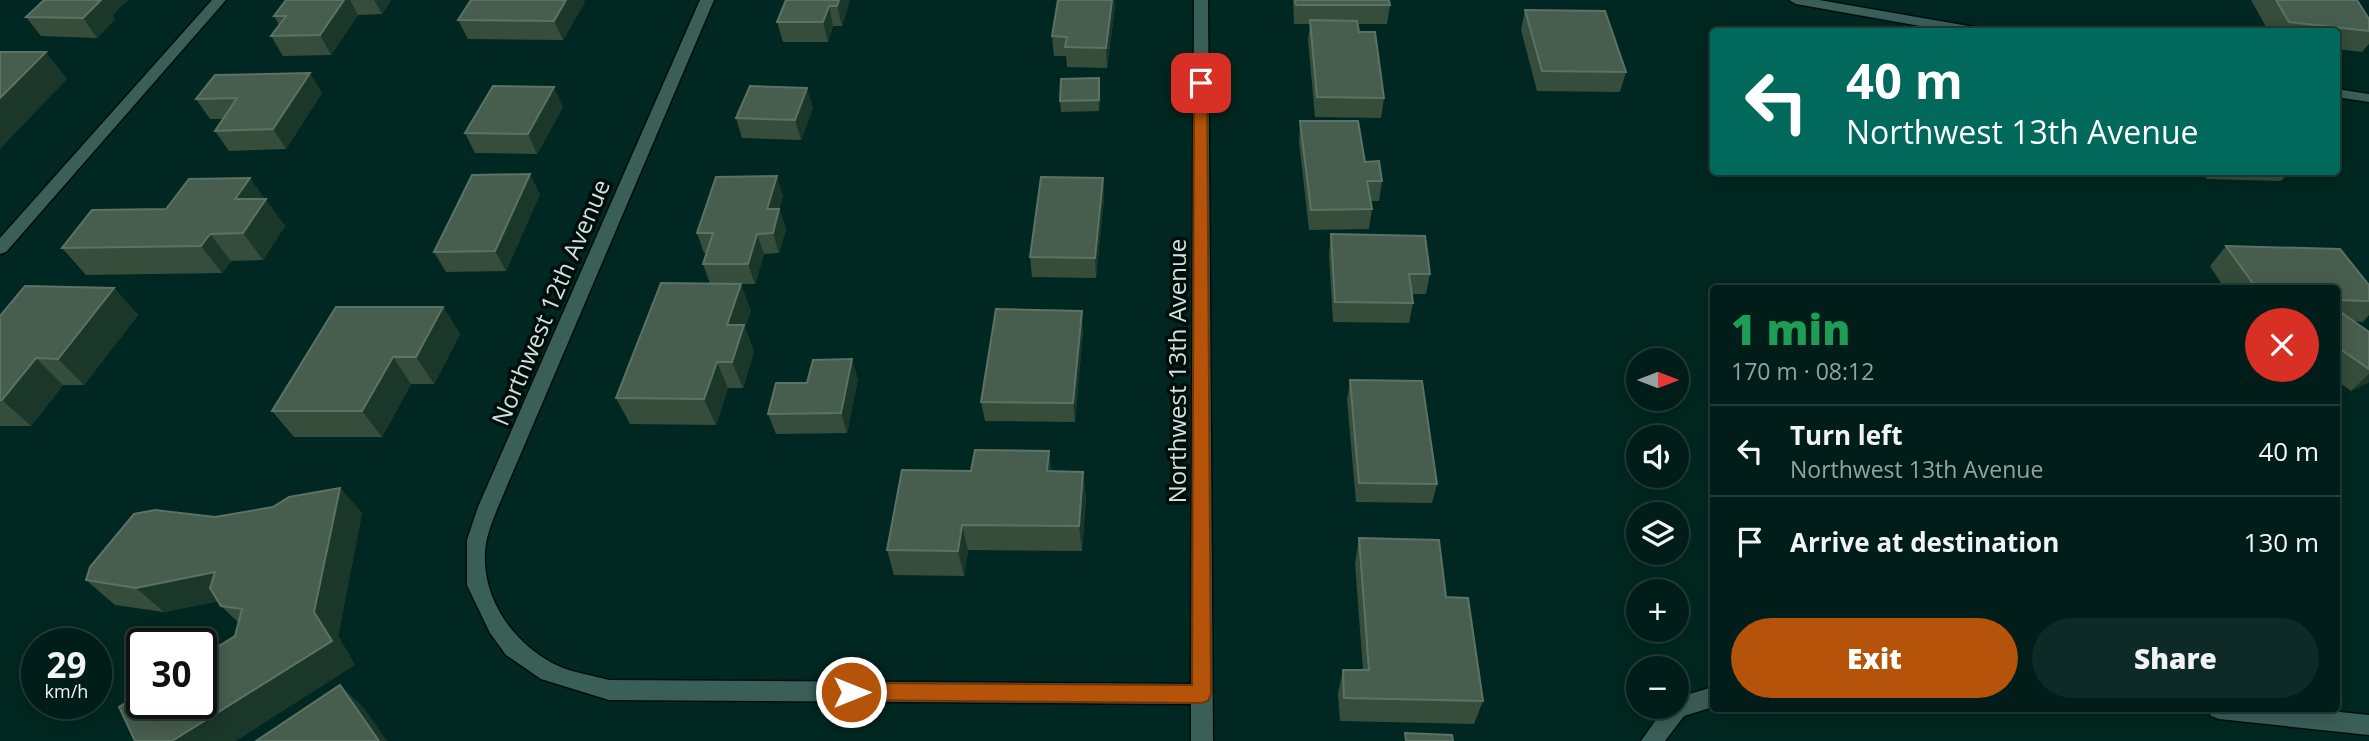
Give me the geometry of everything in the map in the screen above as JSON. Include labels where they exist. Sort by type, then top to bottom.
[{"type":"street","points":[[0,248],[219,0]]},
{"type":"street","name":"Northwest 12th Avenue","points":[[707,0],[494,494],[477,540],[477,585],[497,627],[513,648],[548,673],[609,690],[1201,694]]},
{"type":"street","name":"Northwest 13th Avenue","points":[[1201,0],[1202,741]]},
{"type":"street","points":[[1796,0],[1957,28]]},
{"type":"street","points":[[2340,94],[2369,98]]},
{"type":"street","points":[[1652,741],[1677,708],[1710,698]]},
{"type":"street","points":[[2247,712],[2369,725]]},
{"type":"building","points":[[44,0],[101,0],[83,18],[26,17]]},
{"type":"building","points":[[286,0],[344,0],[320,35],[271,36],[286,16],[274,16]]},
{"type":"building","points":[[471,0],[566,0],[554,21],[458,20]]},
{"type":"building","points":[[786,0],[839,0],[837,6],[829,6],[823,22],[777,22]]},
{"type":"building","points":[[1058,0],[1112,0],[1106,48],[1065,47],[1067,37],[1052,36]]},
{"type":"building","points":[[1295,0],[1389,0],[1390,5],[1296,5]]},
{"type":"building","points":[[2276,0],[2357,0],[2369,19],[2369,31],[2289,22]]},
{"type":"building","points":[[1525,10],[1605,11],[1626,72],[1542,71]]},
{"type":"building","points":[[1310,20],[1357,21],[1359,32],[1375,32],[1384,98],[1317,97]]},
{"type":"building","points":[[0,52],[46,52],[0,98]]},
{"type":"building","points":[[310,73],[273,129],[215,131],[237,98],[196,99],[215,75]]},
{"type":"building","points":[[1099,78],[1099,100],[1060,101],[1061,79]]},
{"type":"building","points":[[493,86],[554,87],[528,134],[465,133]]},
{"type":"building","points":[[750,86],[807,88],[795,120],[736,118]]},
{"type":"building","points":[[1300,121],[1358,121],[1365,162],[1379,161],[1382,181],[1367,181],[1372,209],[1311,210]]},
{"type":"building","points":[[530,174],[495,251],[434,252],[472,175]]},
{"type":"building","points":[[777,176],[767,209],[779,209],[773,233],[757,234],[748,264],[703,264],[713,233],[697,233],[716,177]]},
{"type":"building","points":[[1041,177],[1103,178],[1095,258],[1030,257]]},
{"type":"building","points":[[250,178],[235,199],[266,199],[243,233],[210,234],[201,246],[62,248],[92,210],[166,209],[189,179]]},
{"type":"building","points":[[1331,234],[1425,236],[1430,274],[1409,274],[1413,303],[1335,302]]},
{"type":"building","points":[[2226,246],[2340,249],[2369,285],[2369,301],[2340,300],[2340,285],[2254,285]]},
{"type":"building","points":[[661,283],[741,284],[727,325],[744,325],[732,362],[717,362],[704,399],[616,398]]},
{"type":"building","points":[[25,286],[114,288],[58,359],[36,358],[0,400],[0,316]]},
{"type":"building","points":[[336,307],[443,307],[416,357],[393,357],[362,411],[272,411]]},
{"type":"building","points":[[996,309],[1082,311],[1073,403],[981,402]]},
{"type":"building","points":[[2340,312],[2369,332],[2369,369],[2340,349]]},
{"type":"building","points":[[852,359],[841,413],[768,414],[776,383],[807,383],[813,360]]},
{"type":"building","points":[[1350,380],[1422,381],[1437,484],[1359,483]]},
{"type":"building","points":[[975,450],[1049,451],[1047,471],[1083,472],[1079,526],[962,525],[958,551],[887,550],[902,470],[971,471]]},
{"type":"building","points":[[340,488],[314,612],[332,641],[217,713],[217,647],[235,636],[242,609],[221,606],[210,588],[215,572],[136,588],[86,580],[90,567],[134,514],[155,510],[215,517],[273,507],[289,497]]},
{"type":"building","points":[[1359,538],[1439,540],[1446,597],[1468,598],[1483,701],[1344,698],[1343,670],[1369,670]]},
{"type":"building","points":[[340,685],[379,741],[256,741]]},
{"type":"building","points":[[126,703],[126,719],[207,719],[172,741],[135,741],[119,707]]},
{"type":"building","points":[[1405,733],[1452,735],[1453,741],[1406,741]]},
{"type":"route","points":[[851,692],[1201,694],[1201,83]]}]
